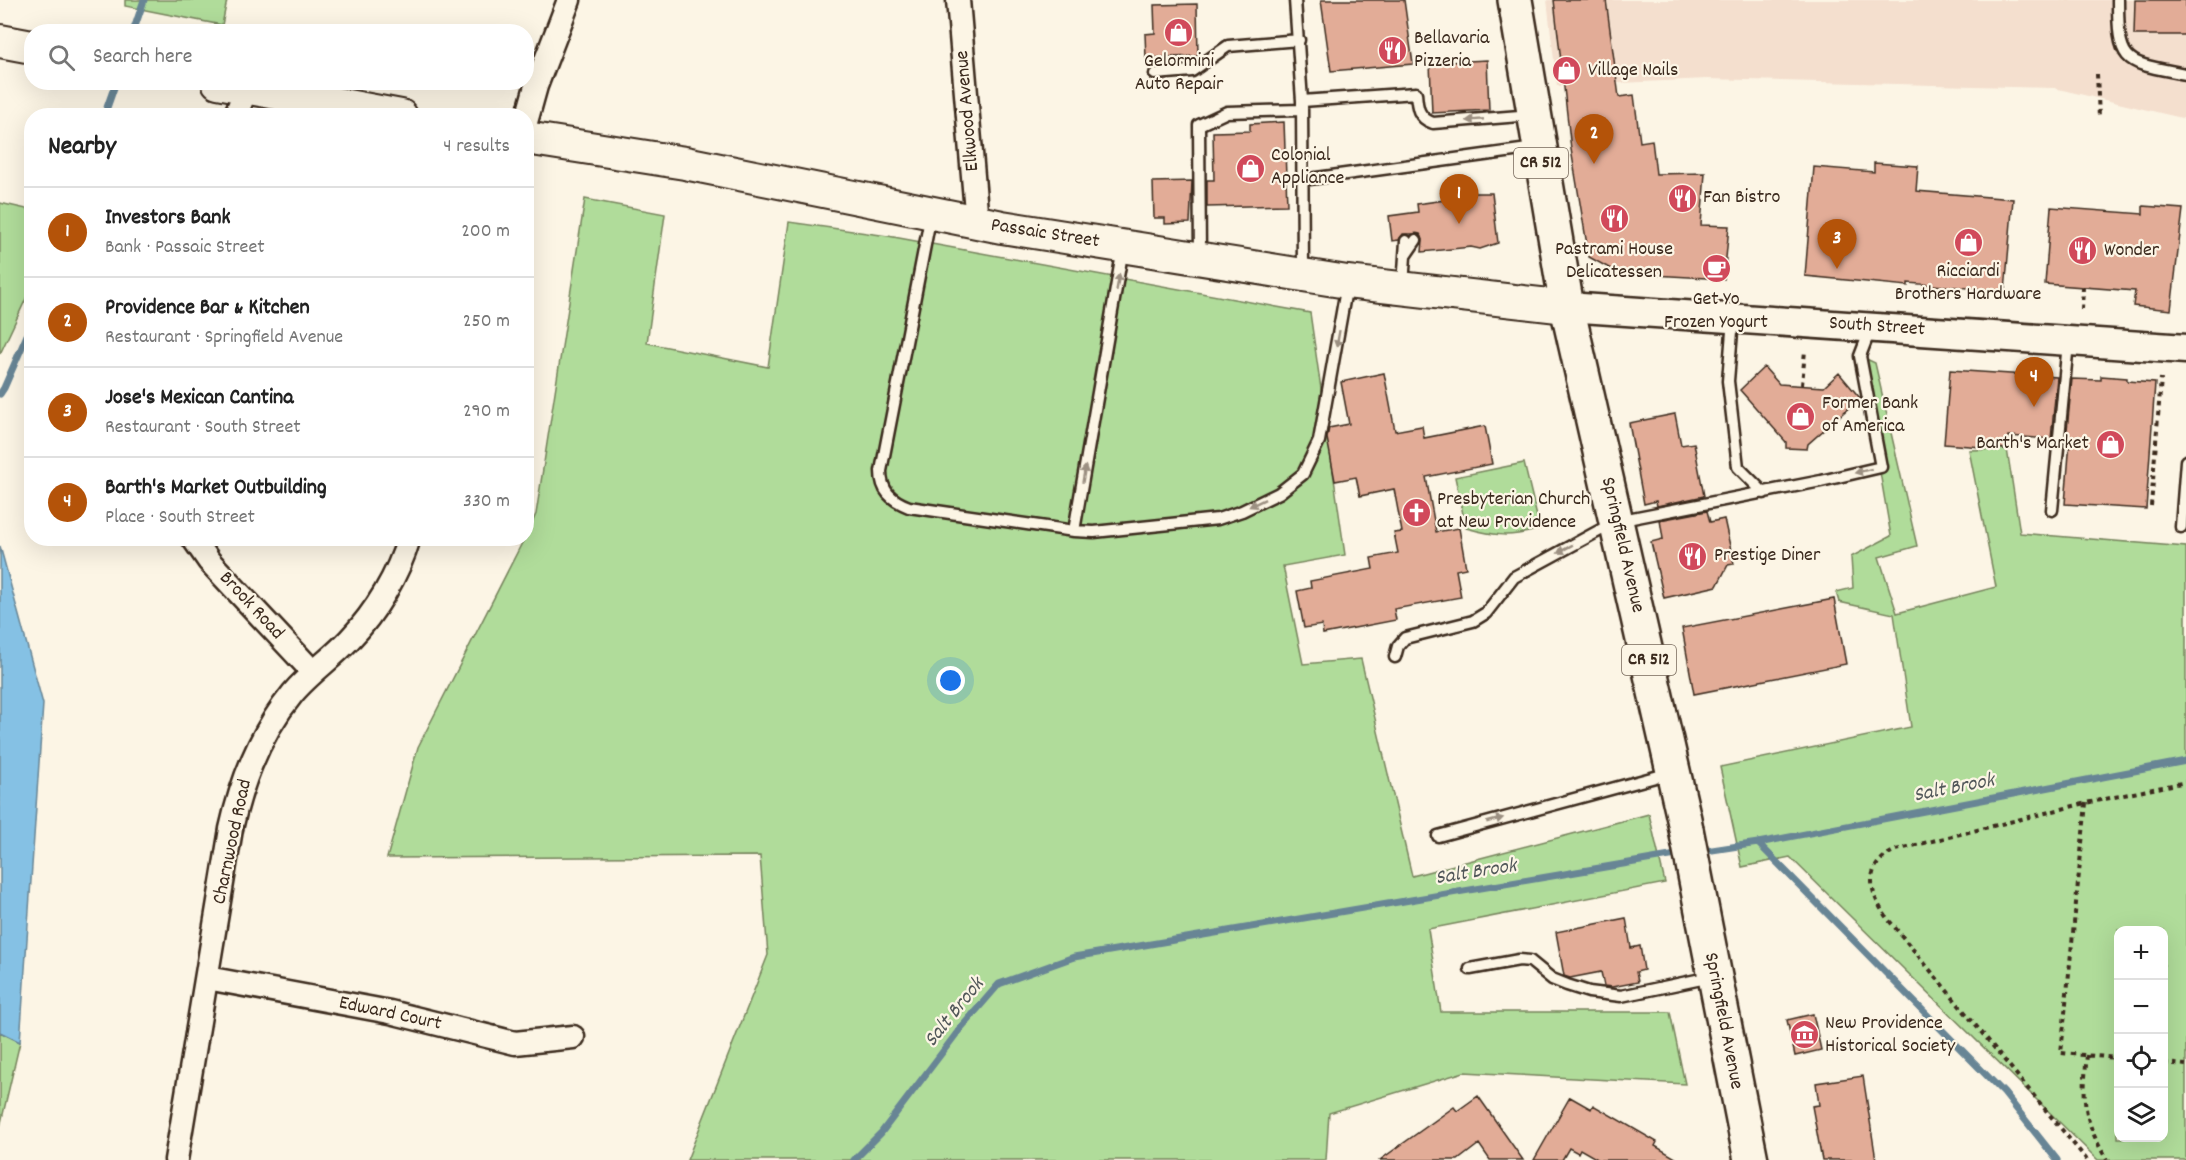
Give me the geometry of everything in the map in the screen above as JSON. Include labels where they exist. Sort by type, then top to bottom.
[{"type":"main road","name":"Springfield Avenue","points":[[1515,0],[1567,307],[1674,772],[1751,1160]]},
{"type":"main road","points":[[0,40],[24,44]]},
{"type":"main road","points":[[233,95],[337,108]]},
{"type":"main road","name":"Passaic Street","points":[[534,139],[686,163],[977,223],[1347,282],[1567,307]]},
{"type":"street","points":[[530,108],[569,0]]},
{"type":"street","name":"Elkwood Avenue","points":[[958,0],[977,223]]},
{"type":"street","name":"South Street","points":[[1567,307],[2186,349]]},
{"type":"street","name":"Brook Road","points":[[199,546],[209,561],[312,672]]},
{"type":"street","name":"Charnwood Road","points":[[176,1160],[231,829],[237,800],[247,771],[275,718],[312,672],[350,639],[368,618],[396,570],[406,546]]},
{"type":"street","name":"Edward Court","points":[[207,978],[390,1012],[515,1042],[573,1037]]},
{"type":"lane","points":[[1295,0],[1302,106],[1302,275]]},
{"type":"lane","points":[[2118,0],[2118,35],[2128,58],[2139,64],[2186,74]]},
{"type":"lane","points":[[1155,74],[1192,71],[1228,46],[1299,40]]},
{"type":"lane","points":[[1200,259],[1199,125],[1227,112],[1416,93],[1421,116],[1433,123],[1533,114]]},
{"type":"lane","points":[[1302,180],[1539,147]]},
{"type":"lane","points":[[931,214],[881,471],[881,484],[886,494],[895,502],[909,507],[1074,531],[1104,531],[1218,519],[1242,511],[1279,493],[1303,474],[1319,441],[1347,282]]},
{"type":"lane","points":[[1403,289],[1406,241],[1405,256]]},
{"type":"lane","points":[[1074,531],[1124,246]]},
{"type":"lane","points":[[1733,317],[1728,381],[1738,467],[1764,493]]},
{"type":"lane","points":[[1395,657],[1398,646],[1405,638],[1479,618],[1486,613],[1514,577],[1617,521],[1764,493],[1881,467],[1860,356],[1872,327]]},
{"type":"lane","points":[[2052,510],[2068,341]]},
{"type":"lane","points":[[2181,527],[2186,461]]},
{"type":"lane","points":[[1438,836],[1674,772]]},
{"type":"lane","points":[[1470,969],[1519,960],[1530,961],[1552,979],[1567,986],[1621,996],[1714,976]]},
{"type":"path","points":[[2097,74],[2098,118]]},
{"type":"path","points":[[2082,309],[2083,287]]},
{"type":"path","points":[[1802,385],[1805,350]]},
{"type":"path","points":[[2151,506],[2161,378]]},
{"type":"path","points":[[2087,1160],[1887,918],[1878,906],[1871,882],[1880,859],[1896,849],[2086,803],[2186,782]]},
{"type":"path","points":[[2086,803],[2061,1053],[2114,1058]]},
{"type":"path","points":[[2088,1055],[2083,1090],[2085,1108],[2097,1143],[2107,1160]]},
{"type":"path","points":[[2168,1063],[2186,1065]]},
{"type":"shaded area","points":[[1547,0],[2186,0],[2186,119],[2054,88],[1707,79],[1557,86]]},
{"type":"green space","points":[[125,0],[227,0],[222,24],[125,6]]},
{"type":"green space","points":[[585,199],[665,214],[647,343],[768,367],[789,222],[888,236],[1310,313],[1345,555],[1283,566],[1303,664],[1361,659],[1412,876],[1649,814],[1665,883],[1428,929],[1441,1012],[1670,1012],[1685,1084],[1464,1072],[1329,1113],[1326,1160],[687,1160],[768,955],[760,856],[387,858],[418,747],[520,546],[534,546],[536,514]]},
{"type":"green space","points":[[0,203],[24,208],[24,303],[0,354]]},
{"type":"green space","points":[[1860,356],[1875,363],[1917,546],[1879,557],[1897,613],[1996,587],[1969,450],[2007,449],[2020,533],[2186,547],[2186,1160],[2098,1160],[1790,857],[1742,867],[1720,767],[1911,727],[1894,614],[1839,602],[1836,592],[1853,588],[1851,557],[1891,536]]},
{"type":"green space","points":[[1524,463],[1540,529],[1503,535],[1466,528],[1455,477]]},
{"type":"green space","points":[[0,1032],[20,1042],[0,1127]]},
{"type":"water","points":[[0,546],[43,704],[20,1042],[0,1032]]},
{"type":"building","points":[[1321,0],[1404,0],[1413,64],[1331,71]]},
{"type":"building","points":[[1554,0],[1606,0],[1619,97],[1634,95],[1640,142],[1652,140],[1656,174],[1705,173],[1701,225],[1729,226],[1724,279],[1618,273],[1589,257],[1571,149]]},
{"type":"building","points":[[2135,0],[2186,0],[2186,35],[2134,35]]},
{"type":"building","points":[[1197,4],[1198,56],[1146,58],[1145,34],[1155,33],[1154,5]]},
{"type":"building","points":[[1487,60],[1489,110],[1432,113],[1430,63]]},
{"type":"building","name":"Colonial Appliance","points":[[1284,122],[1287,205],[1207,207],[1207,180],[1214,180],[1213,132],[1250,131],[1250,124]]},
{"type":"building","points":[[1874,163],[1918,166],[1916,191],[2013,199],[2005,291],[1908,283],[1908,286],[1805,276],[1814,167],[1874,172]]},
{"type":"building","points":[[1192,181],[1190,223],[1165,224],[1165,218],[1154,218],[1153,182]]},
{"type":"building","points":[[1472,193],[1492,193],[1498,243],[1480,249],[1471,247],[1422,252],[1423,240],[1420,234],[1403,234],[1399,240],[1392,241],[1389,216],[1418,212],[1417,204],[1466,197]]},
{"type":"building","points":[[2143,206],[2183,209],[2171,310],[2133,306],[2135,291],[2045,284],[2051,207],[2143,214]]},
{"type":"building","name":"Former Bank of America","points":[[1764,367],[1779,384],[1824,387],[1839,373],[1860,398],[1808,444],[1807,449],[1786,448],[1786,442],[1740,390]]},
{"type":"building","points":[[1950,370],[2057,377],[2051,439],[2008,436],[2007,449],[1944,444]]},
{"type":"building","name":"Presbyterian Church at New Providence","points":[[1384,373],[1395,431],[1422,426],[1424,438],[1485,426],[1492,464],[1426,477],[1436,532],[1459,528],[1466,568],[1456,570],[1461,597],[1394,609],[1396,620],[1323,634],[1322,625],[1304,628],[1297,591],[1311,588],[1310,581],[1373,569],[1371,558],[1398,553],[1394,533],[1402,532],[1394,489],[1360,496],[1356,477],[1335,481],[1327,438],[1329,428],[1349,424],[1341,382]]},
{"type":"building","name":"Barth's Market","points":[[2101,376],[2155,383],[2146,509],[2065,504],[2070,441],[2066,440],[2072,379],[2101,380]]},
{"type":"building","points":[[1675,414],[1681,445],[1694,443],[1704,496],[1657,506],[1656,501],[1644,504],[1629,423]]},
{"type":"building","points":[[1707,511],[1710,522],[1724,519],[1734,564],[1728,565],[1717,586],[1664,598],[1651,542],[1663,539],[1660,520]]},
{"type":"building","points":[[1834,599],[1846,664],[1694,694],[1682,628]]},
{"type":"building","points":[[1626,918],[1631,948],[1640,946],[1644,970],[1636,972],[1638,982],[1612,987],[1604,986],[1601,972],[1570,978],[1564,976],[1556,932]]},
{"type":"building","name":"New Providence Historical Society","points":[[1813,1014],[1821,1050],[1795,1056],[1787,1020]]},
{"type":"building","points":[[1863,1076],[1876,1160],[1822,1160],[1812,1106],[1819,1105],[1816,1083]]},
{"type":"building","points":[[1478,1096],[1523,1160],[1490,1160],[1479,1144],[1458,1160],[1380,1160],[1454,1107],[1457,1111]]},
{"type":"building","points":[[1570,1097],[1591,1109],[1593,1105],[1657,1142],[1655,1146],[1679,1160],[1599,1160],[1580,1149],[1578,1153],[1569,1148],[1562,1160],[1534,1160]]},
{"type":"waterway","points":[[136,24],[144,0]]},
{"type":"waterway","points":[[107,108],[113,90]]},
{"type":"waterway","points":[[0,394],[24,342]]},
{"type":"waterway","name":"Salt Brook","points":[[1699,852],[1758,843],[2186,761]]},
{"type":"waterway","points":[[1758,843],[2004,1093],[2057,1160]]},
{"type":"waterway","name":"Salt Brook","points":[[854,1160],[881,1133],[960,1029],[999,984],[1074,957],[1682,854]]},
{"type":"place","name":"Gelormini Auto Repair","points":[[1179,32]]},
{"type":"place","name":"Bellavaria Pizzeria","points":[[1393,50]]},
{"type":"place","name":"Village Nails","points":[[1567,71]]},
{"type":"place","name":"Providence Bar & Kitchen","points":[[1594,164]]},
{"type":"place","name":"Colonial Appliance","points":[[1250,168]]},
{"type":"place","name":"Fan Bistro","points":[[1682,198]]},
{"type":"place","name":"Pastrami House Delicatessen","points":[[1614,219]]},
{"type":"place","name":"Investors Bank","points":[[1459,224]]},
{"type":"place","name":"Ricciardi Brothers Hardware","points":[[1968,242]]},
{"type":"place","name":"Wonder","points":[[2083,251]]},
{"type":"place","name":"Get Yo Frozen Yogurt","points":[[1716,269]]},
{"type":"place","name":"Jose's Mexican Cantina","points":[[1837,269]]},
{"type":"place","name":"Barth's Market Outbuilding","points":[[2034,407]]},
{"type":"place","name":"Former Bank of America","points":[[1801,416]]},
{"type":"place","name":"Barth's Market","points":[[2110,444]]},
{"type":"place","name":"Presbyterian Church at New Providence","points":[[1416,512]]},
{"type":"place","name":"Prestige Diner","points":[[1693,556]]},
{"type":"place","name":"New Providence Historical Society","points":[[1804,1035]]}]
